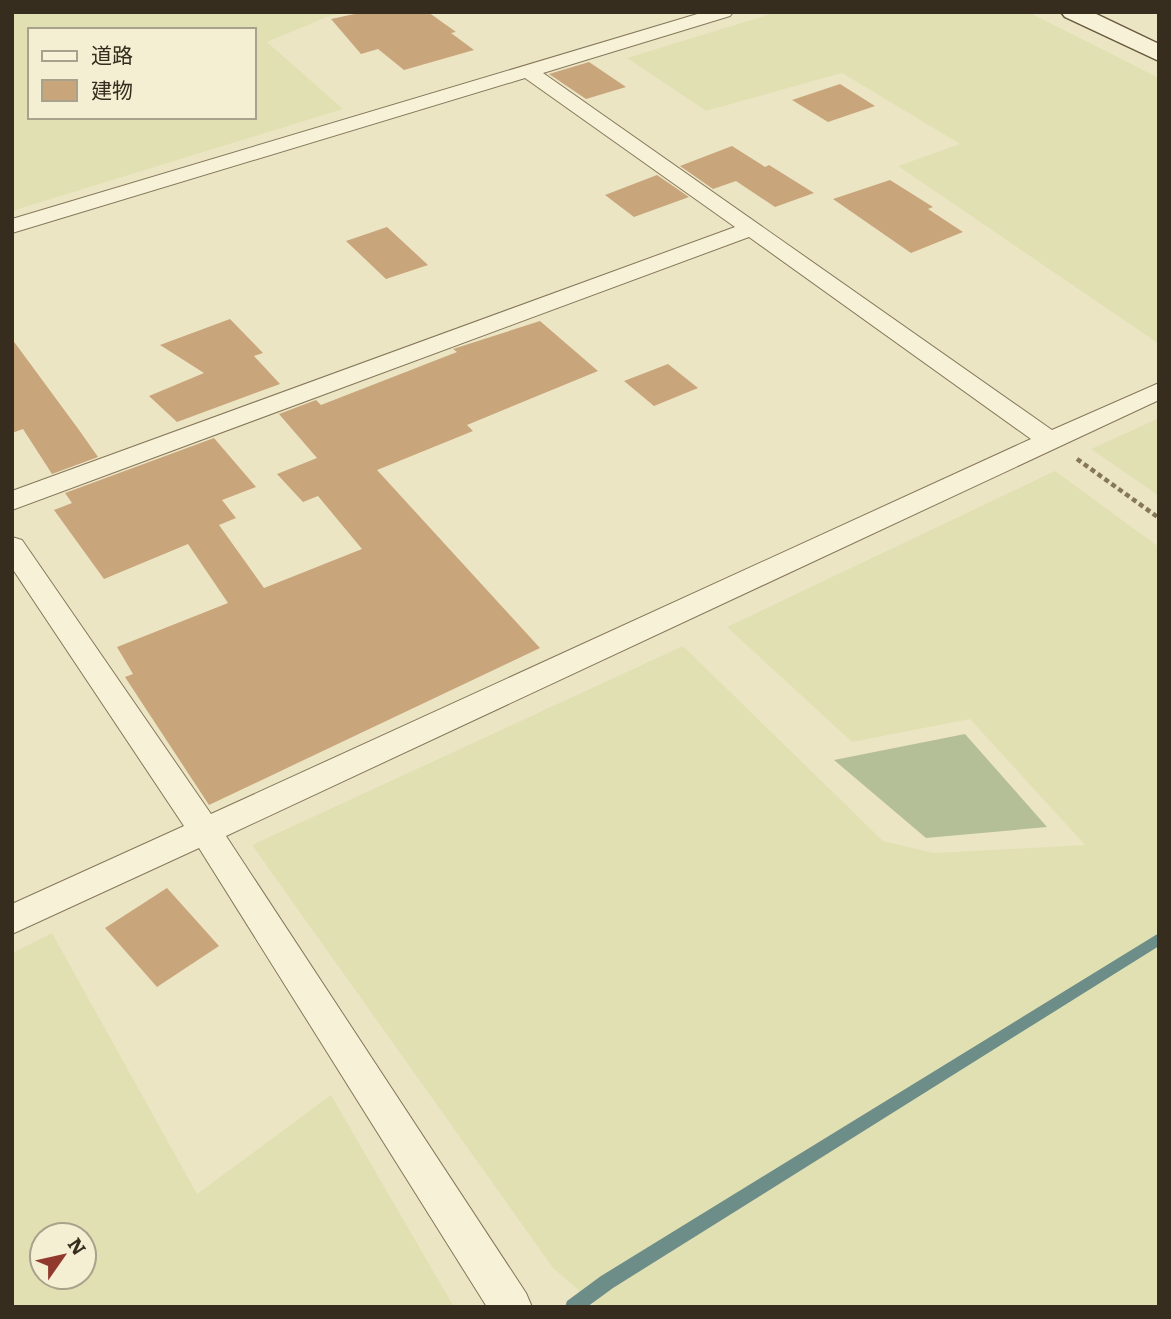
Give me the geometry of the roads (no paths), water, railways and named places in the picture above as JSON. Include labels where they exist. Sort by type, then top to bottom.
[{"type":"street","points":[[12,226],[530,73],[724,12]]},
{"type":"street","points":[[1073,12],[1159,54]]},
{"type":"street","points":[[530,73],[1052,441]]},
{"type":"street","points":[[12,501],[751,229]]},
{"type":"street","points":[[12,920],[1159,390]]},
{"type":"street","points":[[12,546],[205,831],[511,1307]]},
{"type":"waterway","points":[[573,1307],[607,1282],[1159,939]]}]
